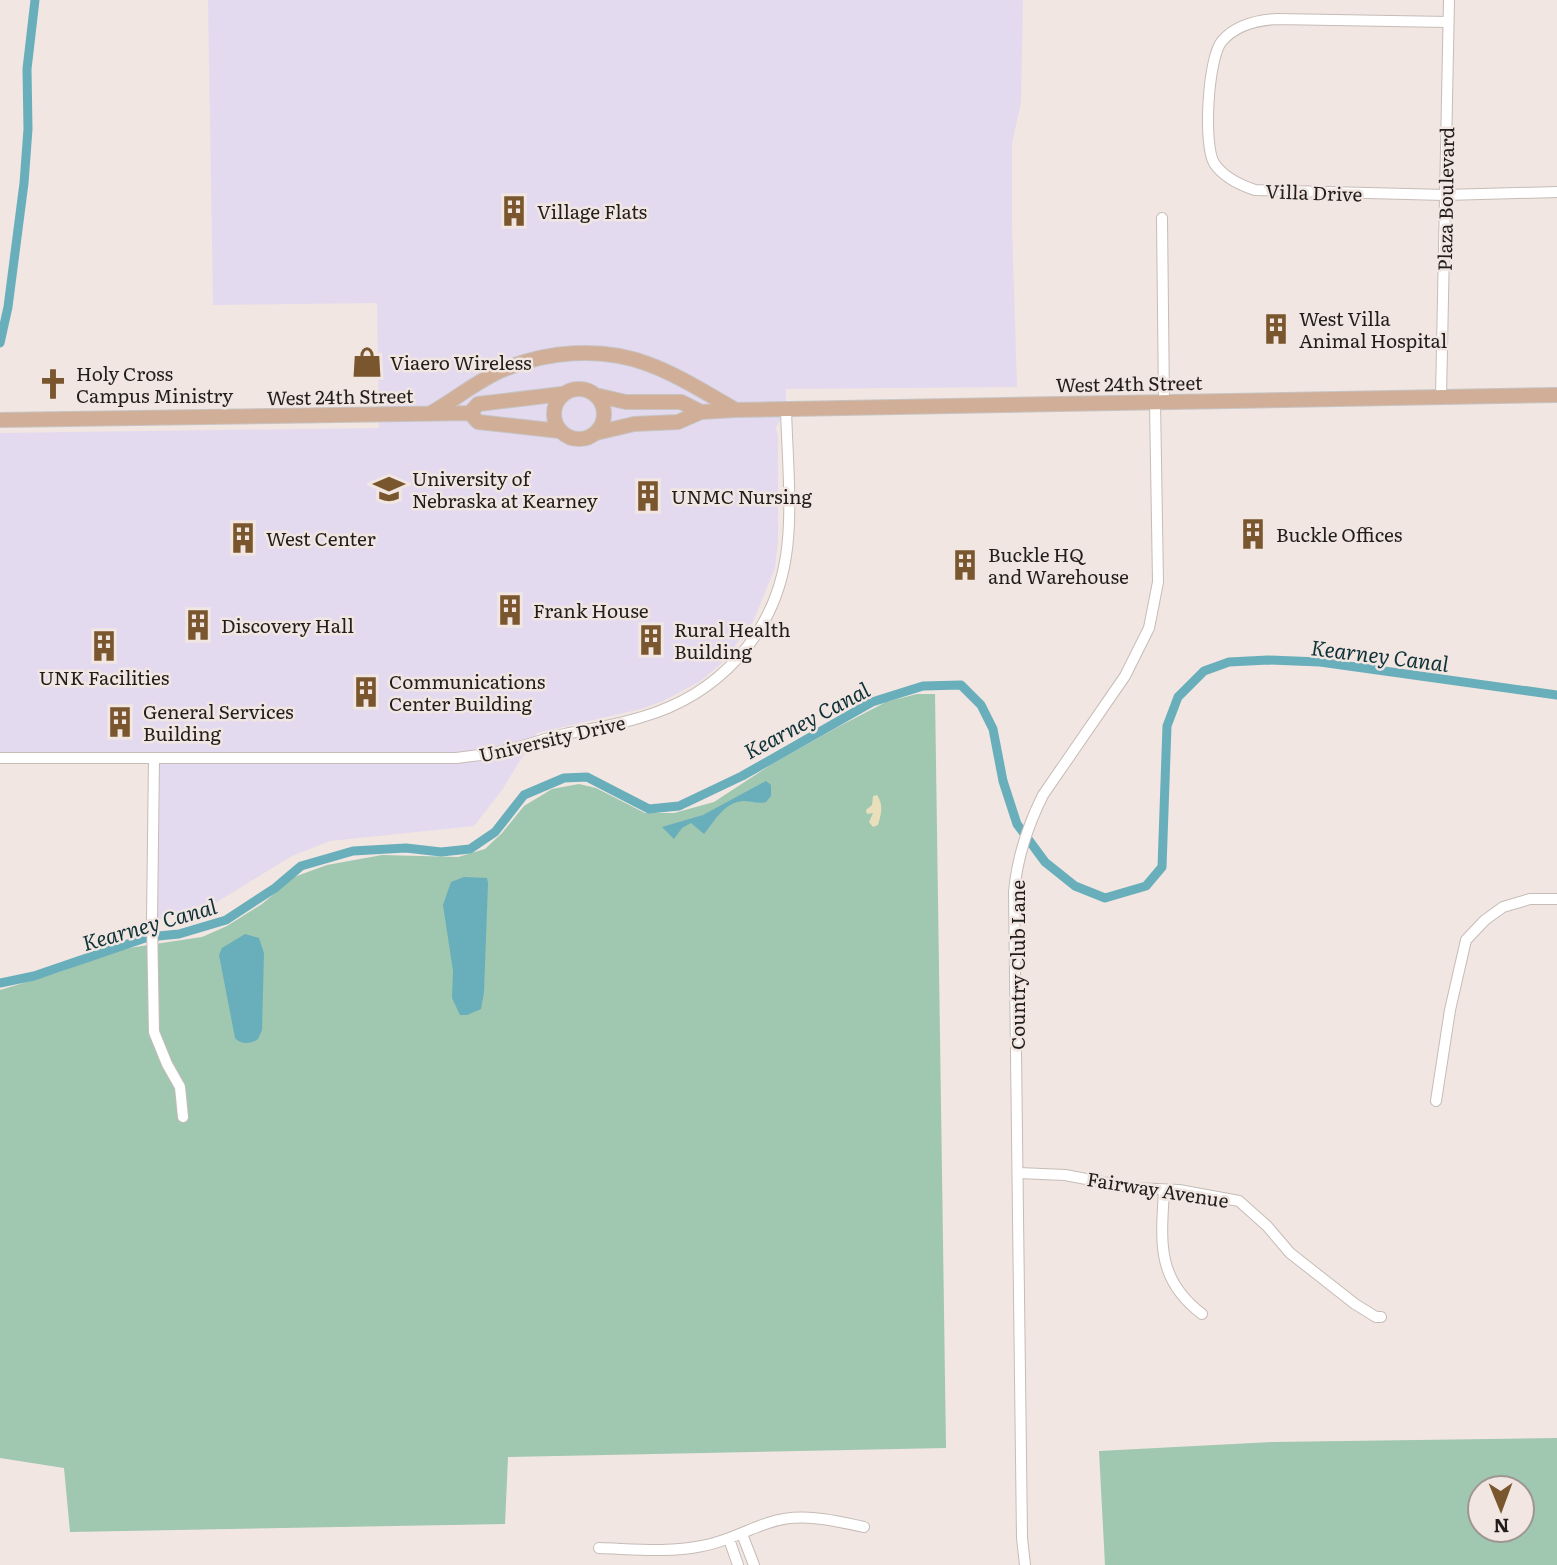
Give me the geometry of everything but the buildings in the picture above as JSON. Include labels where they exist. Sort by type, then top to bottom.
[{"type":"main road","points":[[431,413],[513,366],[532,359],[580,354],[611,355],[648,364],[681,379],[735,410]]},
{"type":"main road","points":[[580,390],[595,395],[600,400],[604,414],[596,433],[575,439],[560,431],[553,414],[562,394],[580,390]]},
{"type":"main road","name":"West 24th Street","points":[[0,420],[470,413],[478,404],[562,394]]},
{"type":"main road","name":"West 24th Street","points":[[595,395],[626,402],[681,402],[701,412]]},
{"type":"main road","name":"West 24th Street","points":[[596,433],[635,424],[678,422],[701,412],[735,410],[1557,395]]},
{"type":"main road","name":"West 24th Street","points":[[470,413],[478,422],[560,431]]},
{"type":"street","name":"Plaza Boulevard","points":[[1441,397],[1449,0]]},
{"type":"street","name":"Villa Drive","points":[[1448,22],[1259,20],[1234,31],[1222,41],[1215,54],[1208,119],[1209,146],[1214,163],[1240,185],[1255,190],[1445,195],[1557,192]]},
{"type":"street","name":"Country Club Lane","points":[[1025,1565],[1022,1538],[1014,892],[1032,818],[1043,795],[1125,676],[1149,628],[1158,582],[1162,218]]},
{"type":"street","name":"University Drive","points":[[0,758],[456,758],[498,752],[643,717],[682,701],[714,682],[737,661],[755,638],[773,602],[788,542],[786,408]]},
{"type":"street","points":[[154,758],[154,1032],[167,1065],[180,1087],[183,1117]]},
{"type":"street","points":[[1436,1101],[1450,1010],[1466,940],[1485,920],[1503,907],[1530,899],[1557,899]]},
{"type":"street","name":"Fairway Avenue","points":[[1019,1173],[1065,1175],[1134,1188],[1179,1190],[1239,1202],[1267,1226],[1290,1253],[1356,1304],[1376,1317],[1381,1317]]},
{"type":"street","points":[[1164,1190],[1161,1233],[1164,1266],[1185,1301],[1202,1314]]},
{"type":"street","points":[[599,1548],[677,1549],[702,1546],[743,1534],[769,1522],[796,1517],[829,1519],[864,1527]]},
{"type":"street","points":[[743,1534],[754,1565]]},
{"type":"street","points":[[729,1539],[738,1565]]},
{"type":"shaded area","name":"University of Nebraska at Kearney","points":[[208,0],[1023,0],[1021,103],[1012,143],[1017,387],[786,389],[786,408],[776,428],[778,541],[775,568],[753,622],[722,663],[699,682],[663,701],[641,709],[537,733],[502,790],[474,826],[330,841],[292,856],[209,907],[157,920],[159,753],[0,752],[0,433],[379,428],[377,303],[213,305]]},
{"type":"green space","points":[[917,694],[935,694],[946,1448],[508,1457],[505,1524],[70,1532],[64,1468],[0,1458],[0,990],[122,949],[202,937],[227,926],[262,904],[294,877],[327,865],[382,855],[458,857],[485,849],[524,806],[552,789],[579,784],[596,788],[645,813],[674,813],[714,802],[772,764],[836,728],[886,702]]},
{"type":"green space","points":[[1557,1438],[1557,1565],[1105,1565],[1099,1451],[1273,1442]]},
{"type":"sand","points":[[877,795],[881,803],[881,814],[878,825],[873,827],[869,822],[873,813],[867,814],[866,810],[872,805],[873,796]]},
{"type":"water","points":[[766,781],[771,785],[771,796],[766,802],[743,801],[730,805],[720,813],[704,834],[691,823],[682,828],[674,839],[662,827],[703,815]]},
{"type":"water","points":[[464,877],[487,878],[488,883],[481,1009],[460,1015],[452,998],[453,971],[443,905],[451,882]]},
{"type":"water","points":[[245,934],[259,938],[264,953],[262,1030],[258,1039],[246,1043],[235,1038],[219,955],[222,948]]},
{"type":"waterway","points":[[0,343],[8,307],[24,183],[28,129],[27,69],[35,0]]},
{"type":"waterway","name":"Kearney Canal","points":[[0,983],[34,976],[148,937],[179,934],[226,920],[275,888],[301,866],[353,851],[406,848],[441,852],[470,849],[495,832],[524,795],[564,778],[587,777],[649,809],[679,806],[742,776],[872,702],[923,686],[961,685],[981,705],[993,729],[1003,781],[1017,824],[1045,862],[1075,886],[1105,898],[1146,886],[1162,867],[1167,726],[1178,697],[1204,671],[1229,662],[1320,662],[1557,695]]},
{"type":"place","name":"Village Flats","points":[[514,211]]},
{"type":"place","name":"West Villa Animal Hospital","points":[[1276,329]]},
{"type":"place","name":"Viaero Wireless","points":[[367,362]]},
{"type":"place","name":"Holy Cross Campus Ministry","points":[[53,384]]},
{"type":"place","name":"University of Nebraska at Kearney","points":[[389,489]]},
{"type":"place","name":"UNMC Nursing","points":[[648,496]]},
{"type":"place","name":"Buckle Offices","points":[[1253,534]]},
{"type":"place","name":"West Center","points":[[243,538]]},
{"type":"place","name":"Buckle HQ and Warehouse","points":[[965,565]]},
{"type":"place","name":"Frank House","points":[[510,610]]},
{"type":"place","name":"Discovery Hall","points":[[198,625]]},
{"type":"place","name":"Rural Health Building","points":[[651,640]]},
{"type":"place","name":"UNK Facilities","points":[[104,646]]},
{"type":"place","name":"Communications Center Building","points":[[366,692]]},
{"type":"place","name":"General Services Building","points":[[120,722]]}]
